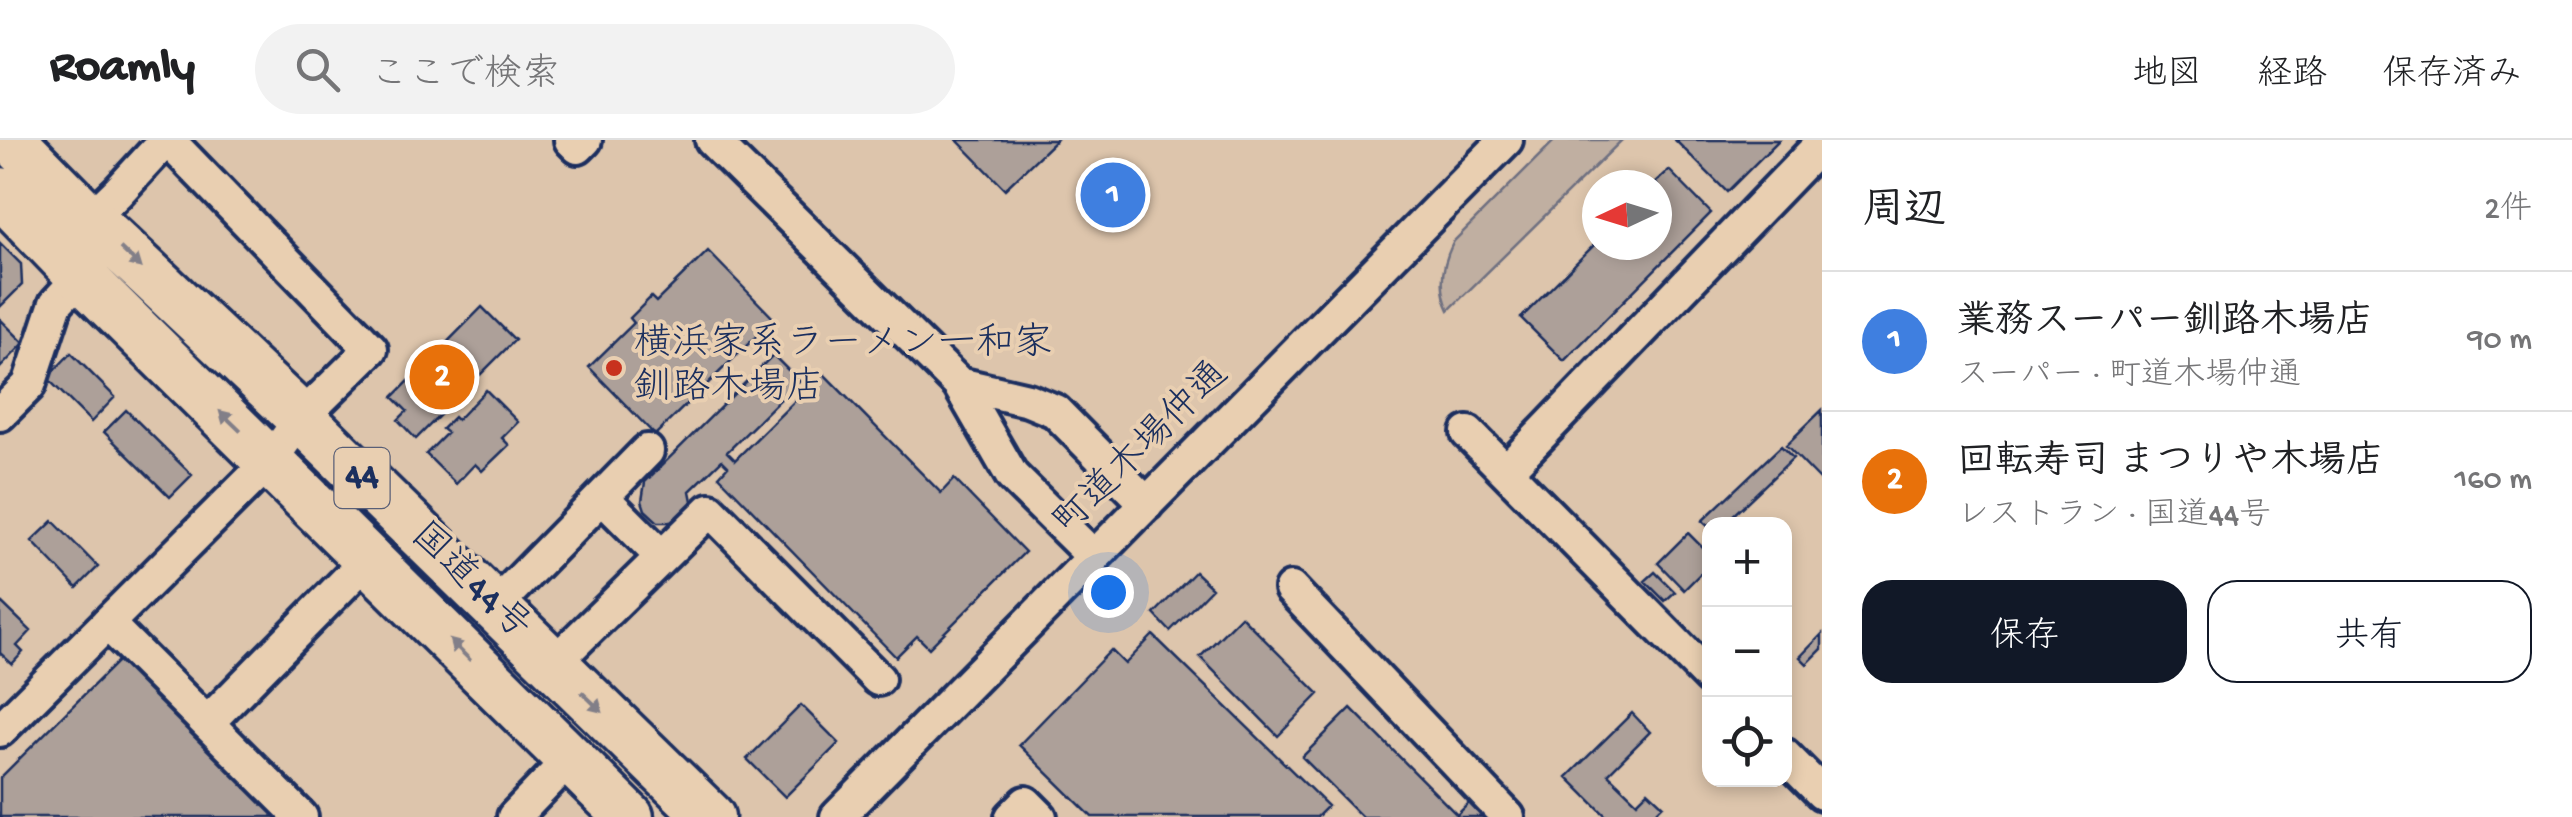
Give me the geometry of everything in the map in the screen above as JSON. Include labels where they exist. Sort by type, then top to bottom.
[{"type":"highway","name":"国道44号","points":[[12,140],[710,817]]},
{"type":"highway","name":"国道44号","points":[[0,192],[629,817]]},
{"type":"highway","points":[[505,694],[547,659]]},
{"type":"street","points":[[0,730],[270,460],[301,418],[370,349],[167,140],[90,219]]},
{"type":"street","points":[[572,140],[578,147],[585,140]]},
{"type":"street","points":[[712,140],[958,384],[1012,476],[1094,557]]},
{"type":"street","name":"町道木場仲通","points":[[837,817],[1506,140]]},
{"type":"street","points":[[1506,471],[1822,142]]},
{"type":"street","points":[[0,414],[29,385],[56,303],[81,276]]},
{"type":"street","points":[[958,384],[1028,400],[1054,411],[1147,504]]},
{"type":"street","points":[[1468,433],[1702,670]]},
{"type":"street","points":[[494,608],[647,451]]},
{"type":"street","points":[[602,498],[662,557]]},
{"type":"street","points":[[547,659],[710,510],[878,679]]},
{"type":"street","points":[[207,723],[368,559]]},
{"type":"street","points":[[1291,589],[1508,817]]},
{"type":"street","points":[[107,623],[301,817]]},
{"type":"street","points":[[514,817],[570,759]]},
{"type":"street","points":[[1792,762],[1822,793]]},
{"type":"street","points":[[1012,817],[1026,803],[1040,817]]},
{"type":"shaded area","points":[[1555,140],[1622,140],[1591,170],[1582,170],[1582,179],[1449,310],[1443,276],[1454,241]]},
{"type":"building","points":[[957,140],[1056,140],[1005,189]]},
{"type":"building","points":[[1675,140],[1779,140],[1727,192]]},
{"type":"building","points":[[1672,173],[1711,213],[1672,252]]},
{"type":"building","points":[[0,243],[21,264],[22,285],[0,307]]},
{"type":"building","points":[[708,251],[774,319],[655,435],[589,367],[634,323],[630,318],[651,297],[656,302]]},
{"type":"building","points":[[1582,257],[1664,260],[1564,361],[1521,318]]},
{"type":"building","points":[[482,307],[515,340],[416,439],[398,420],[407,411],[393,397]]},
{"type":"building","points":[[0,319],[24,343],[0,368]]},
{"type":"building","points":[[71,353],[115,397],[91,422],[47,378]]},
{"type":"building","points":[[773,355],[799,381],[727,452],[735,460],[823,373],[941,493],[954,479],[1025,552],[929,648],[917,636],[896,657],[719,476],[728,466],[722,460],[690,491],[689,510],[676,522],[658,522],[645,510],[645,482]]},
{"type":"building","points":[[486,390],[518,422],[502,438],[509,445],[482,471],[475,464],[456,484],[426,454],[447,433],[442,429],[454,417],[457,420]]},
{"type":"building","points":[[126,410],[192,475],[170,497],[104,432]]},
{"type":"building","points":[[1822,410],[1822,482],[1786,445]]},
{"type":"building","points":[[1781,446],[1793,458],[1731,517],[1706,517]]},
{"type":"building","points":[[53,521],[98,567],[77,588],[32,541]]},
{"type":"building","points":[[1688,533],[1702,547],[1702,572],[1684,590],[1658,563]]},
{"type":"building","points":[[1195,572],[1212,588],[1170,631],[1154,614]]},
{"type":"building","points":[[1655,572],[1675,592],[1665,601],[1645,581]]},
{"type":"building","points":[[0,601],[31,631],[17,646],[23,652],[12,664],[0,653]]},
{"type":"building","points":[[1241,616],[1319,694],[1278,736],[1200,657]]},
{"type":"building","points":[[1822,634],[1822,649],[1807,664],[1800,657]]},
{"type":"building","points":[[1153,635],[1328,806],[1317,817],[1092,817],[1019,745],[1111,650],[1125,664]]},
{"type":"building","points":[[120,659],[276,817],[0,817],[0,778]]},
{"type":"building","points":[[801,705],[839,743],[785,797],[747,759]]},
{"type":"building","points":[[1351,708],[1457,815],[1473,799],[1491,817],[1362,817],[1302,757]]},
{"type":"building","points":[[1632,713],[1650,732],[1608,774],[1637,802],[1648,791],[1663,805],[1651,817],[1607,817],[1567,777]]},
{"type":"place","name":"業務スーパー釧路木場店","points":[[1113,195]]},
{"type":"place","name":"横浜家系ラーメン一和家 釧路木場店","points":[[614,368]]},
{"type":"place","name":"回転寿司 まつりや木場店","points":[[442,377]]}]
